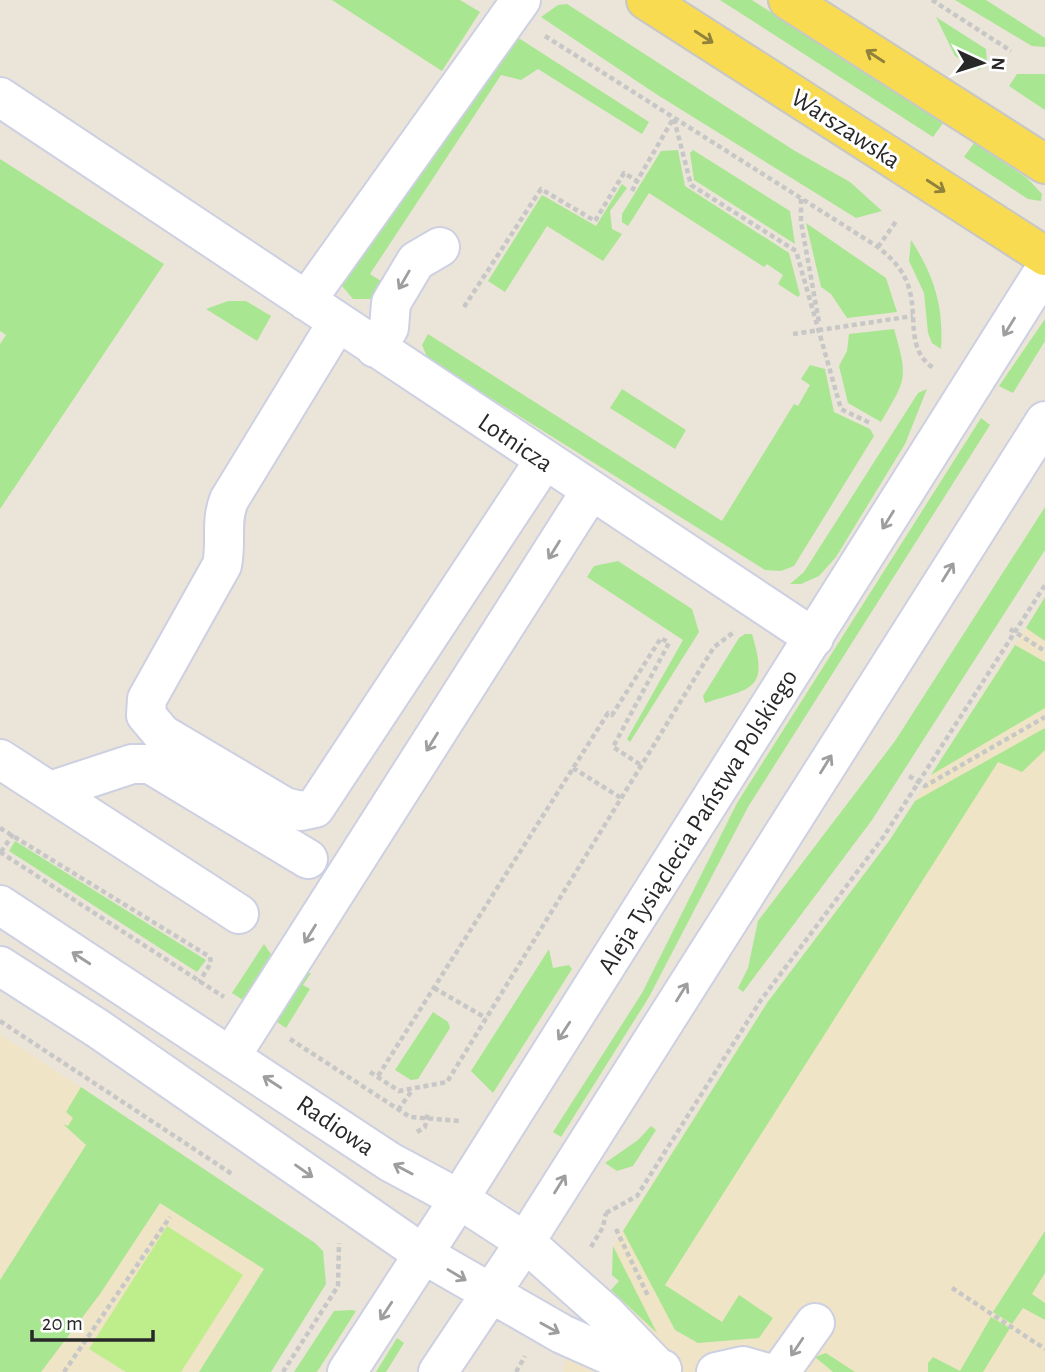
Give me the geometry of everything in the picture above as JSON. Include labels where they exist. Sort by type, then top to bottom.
[{"type":"main road","name":"Warszawska","points":[[646,0],[1045,256]]},
{"type":"main road","points":[[788,0],[1045,164]]},
{"type":"street","points":[[306,301],[521,0]]},
{"type":"street","name":"Lotnicza","points":[[0,97],[337,323],[382,338],[544,461],[814,638]]},
{"type":"street","name":"Aleja Tysiąclecia Państwa Polskiego","points":[[347,1372],[459,1199],[1045,269]]},
{"type":"street","points":[[337,323],[229,500],[224,512],[226,545],[222,565],[147,699],[146,715],[162,734],[285,807],[301,811],[315,808],[544,461]]},
{"type":"street","points":[[438,1372],[525,1242],[1045,421]]},
{"type":"street","points":[[231,1056],[590,492]]},
{"type":"street","points":[[0,759],[239,914]]},
{"type":"street","points":[[50,791],[132,764],[150,764],[308,859]]},
{"type":"street","name":"Radiowa","points":[[0,905],[390,1162],[459,1199],[525,1242],[606,1314],[661,1369]]},
{"type":"street","name":"Radiowa","points":[[0,966],[97,1028],[423,1254],[562,1334],[618,1359],[661,1369]]},
{"type":"street","points":[[780,1372],[815,1323]]},
{"type":"street","points":[[716,1372],[743,1366],[764,1372]]},
{"type":"path","points":[[932,0],[1011,51]]},
{"type":"path","points":[[543,34],[878,247],[901,270],[911,297],[917,352],[923,362],[939,372]]},
{"type":"path","points":[[632,191],[674,118]]},
{"type":"path","points":[[674,118],[691,185],[796,251],[807,295],[820,330]]},
{"type":"path","points":[[464,307],[541,189],[595,221],[624,173],[638,181]]},
{"type":"path","points":[[801,198],[801,222],[820,330],[841,409],[872,424]]},
{"type":"path","points":[[878,247],[897,220]]},
{"type":"path","points":[[793,334],[914,316]]},
{"type":"path","points":[[590,1250],[603,1227],[606,1213],[637,1196],[761,1000],[884,836],[1012,631],[1045,585]]},
{"type":"path","points":[[370,1072],[399,1091],[412,1091],[447,1082],[714,647],[743,626]]},
{"type":"path","points":[[1012,631],[1045,650]]},
{"type":"path","points":[[378,1076],[608,713],[612,715],[661,638],[669,643],[614,747],[641,765]]},
{"type":"path","points":[[909,776],[925,786],[1045,717]]},
{"type":"path","points":[[573,768],[621,798]]},
{"type":"path","points":[[0,828],[210,957],[211,962],[192,992]]},
{"type":"path","points":[[13,834],[0,852],[233,1003]]},
{"type":"path","points":[[434,988],[486,1018]]},
{"type":"path","points":[[0,1021],[235,1176]]},
{"type":"path","points":[[288,1038],[410,1117],[454,1119],[471,1128]]},
{"type":"path","points":[[398,1110],[412,1091]]},
{"type":"path","points":[[425,1127],[428,1111]]},
{"type":"path","points":[[64,1372],[170,1217]]},
{"type":"path","points":[[616,1229],[654,1309]]},
{"type":"path","points":[[283,1372],[338,1286],[337,1245],[326,1238]]},
{"type":"path","points":[[952,1288],[1045,1349]]},
{"type":"shaded area","points":[[1045,597],[1045,1372],[563,1372],[567,1352],[619,1281],[612,1275],[613,1246],[767,1003],[889,841]]},
{"type":"shaded area","points":[[0,1034],[300,1233],[247,1372],[0,1372]]},
{"type":"green space","points":[[332,0],[460,0],[480,12],[442,71]]},
{"type":"green space","points":[[720,0],[752,0],[943,123],[933,137]]},
{"type":"green space","points":[[955,0],[986,0],[1045,38],[1045,47],[1032,46]]},
{"type":"green space","points":[[567,4],[795,151],[850,182],[882,211],[856,218],[656,94],[541,17],[558,5]]},
{"type":"green space","points":[[936,17],[986,49],[987,63],[979,70],[955,56]]},
{"type":"green space","points":[[514,35],[649,122],[642,134],[538,69],[521,80],[501,75],[370,274],[384,283],[371,299],[353,299],[342,286],[343,278]]},
{"type":"green space","points":[[1017,74],[1045,74],[1045,110],[1009,86]]},
{"type":"green space","points":[[974,143],[1027,178],[1042,194],[1041,201],[1028,199],[964,157]]},
{"type":"green space","points":[[678,150],[685,186],[789,253],[800,295],[798,297],[778,284],[783,275],[767,264],[764,267],[649,193],[628,226],[622,222],[622,214],[661,151]]},
{"type":"green space","points":[[693,150],[790,211],[795,244],[694,180],[690,153]]},
{"type":"green space","points":[[0,159],[164,264],[0,509],[0,344],[6,335],[0,331]]},
{"type":"green space","points":[[622,184],[627,188],[610,211],[612,229],[622,234],[603,261],[547,226],[505,292],[488,281],[542,195],[596,226]]},
{"type":"green space","points":[[806,223],[886,278],[897,312],[847,318],[831,294],[821,287]]},
{"type":"green space","points":[[911,240],[926,266],[936,292],[941,319],[941,349],[932,343],[928,333],[924,293],[909,261]]},
{"type":"green space","points":[[228,301],[246,301],[271,316],[257,341],[206,309]]},
{"type":"green space","points":[[1045,319],[1045,341],[1013,393],[999,386]]},
{"type":"green space","points":[[894,329],[902,358],[903,377],[881,422],[848,403],[839,366],[847,351],[849,334]]},
{"type":"green space","points":[[428,334],[722,521],[794,404],[798,406],[810,385],[801,379],[810,365],[825,369],[834,412],[870,429],[874,436],[794,566],[781,571],[765,570],[428,359],[422,345]]},
{"type":"green space","points":[[622,389],[686,430],[675,449],[610,408]]},
{"type":"green space","points":[[927,389],[905,444],[836,557],[819,576],[801,584],[790,584],[804,572],[918,393]]},
{"type":"green space","points":[[981,418],[990,425],[748,807],[649,997],[561,1137],[553,1132],[642,993],[737,803]]},
{"type":"green space","points":[[1045,507],[1045,550],[872,820],[743,992],[738,988],[748,968],[758,921],[895,741]]},
{"type":"green space","points":[[618,561],[692,609],[699,632],[630,742],[627,739],[683,640],[587,577],[594,566]]},
{"type":"green space","points":[[1045,597],[1045,641],[1026,628]]},
{"type":"green space","points":[[752,634],[757,652],[759,666],[753,684],[735,694],[705,703],[703,696],[739,638]]},
{"type":"green space","points":[[1015,645],[1045,662],[1045,708],[931,775]]},
{"type":"green space","points":[[1045,728],[1045,750],[1022,772],[998,762],[665,1285],[722,1322],[739,1295],[773,1318],[759,1338],[698,1343],[675,1330],[623,1231],[767,1003],[889,841],[915,801]]},
{"type":"green space","points":[[15,841],[206,960],[197,972],[9,851]]},
{"type":"green space","points":[[264,944],[275,960],[249,1004],[232,993]]},
{"type":"green space","points":[[549,949],[553,968],[569,965],[572,969],[493,1093],[471,1071]]},
{"type":"green space","points":[[301,973],[311,973],[303,985],[310,989],[286,1028],[271,1018]]},
{"type":"green space","points":[[433,1012],[448,1022],[450,1028],[418,1079],[411,1080],[395,1070]]},
{"type":"green space","points":[[81,1087],[315,1243],[323,1251],[326,1284],[271,1372],[199,1372],[264,1269],[160,1203],[100,1294],[41,1372],[0,1372],[0,1280],[86,1145],[63,1124],[68,1126],[73,1118],[66,1112]]},
{"type":"green space","points":[[651,1126],[656,1130],[633,1166],[617,1171],[605,1163],[638,1140]]},
{"type":"green space","points":[[167,1226],[243,1275],[181,1372],[126,1372],[89,1349]]},
{"type":"green space","points":[[1045,1231],[1045,1273],[1032,1294],[1045,1303],[1045,1320],[1023,1308],[1012,1324],[993,1312]]},
{"type":"green space","points":[[613,1246],[657,1333],[611,1290],[619,1281],[612,1275]]},
{"type":"green space","points":[[334,1311],[356,1311],[317,1372],[294,1372]]},
{"type":"green space","points":[[991,1317],[1010,1328],[983,1372],[928,1372],[928,1363],[933,1357],[960,1371]]},
{"type":"green space","points":[[397,1338],[404,1343],[386,1372],[376,1372]]},
{"type":"green space","points":[[826,1353],[855,1372],[833,1372],[815,1357]]}]
